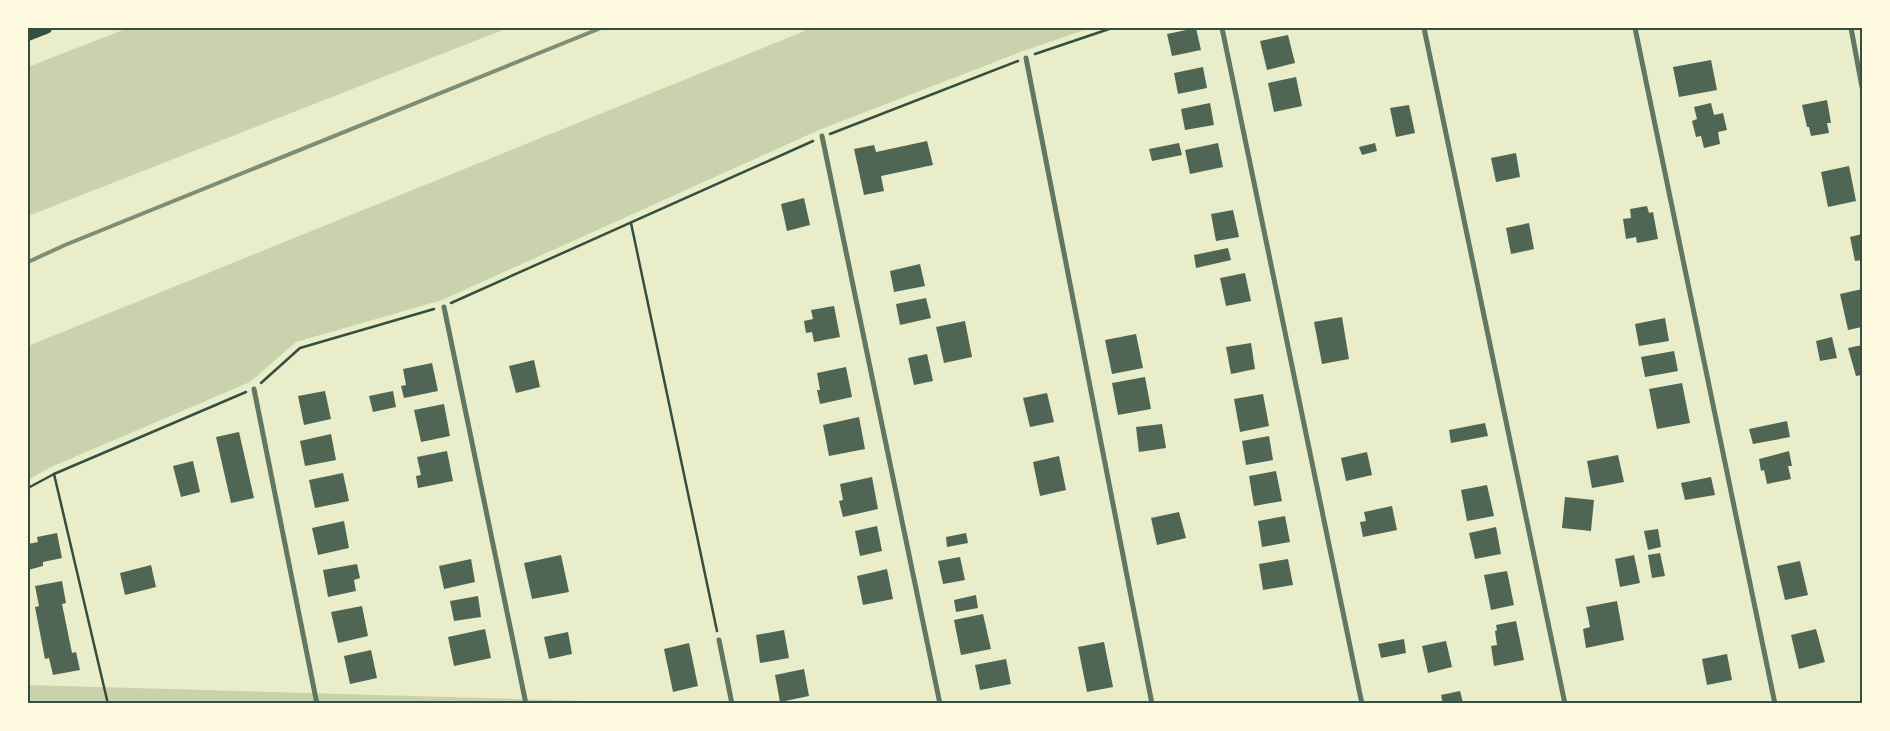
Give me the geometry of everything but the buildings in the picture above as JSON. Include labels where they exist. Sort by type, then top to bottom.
[{"type":"main road","points":[[28,35],[46,28]]},
{"type":"street","points":[[1222,28],[1362,704]]},
{"type":"street","points":[[1424,28],[1565,704]]},
{"type":"street","points":[[1635,28],[1775,704]]},
{"type":"street","points":[[1851,28],[1862,87]]},
{"type":"street","points":[[1026,58],[1152,704]]},
{"type":"street","points":[[822,136],[940,704]]},
{"type":"street","points":[[444,307],[526,704]]},
{"type":"street","points":[[254,389],[317,704]]},
{"type":"street","points":[[719,640],[732,704]]},
{"type":"path","points":[[28,488],[54,474],[254,389],[300,348],[444,307],[822,136],[1026,58],[1112,28]]},
{"type":"path","points":[[631,222],[719,640]]},
{"type":"path","points":[[54,474],[108,704]]},
{"type":"green space","points":[[128,28],[508,28],[28,216],[28,67]]},
{"type":"green space","points":[[812,28],[1090,28],[1023,51],[819,130],[442,300],[296,342],[250,382],[51,467],[28,480],[28,346]]},
{"type":"green space","points":[[28,685],[662,703],[28,704]]},
{"type":"railway","points":[[28,262],[65,245],[601,28]]}]
